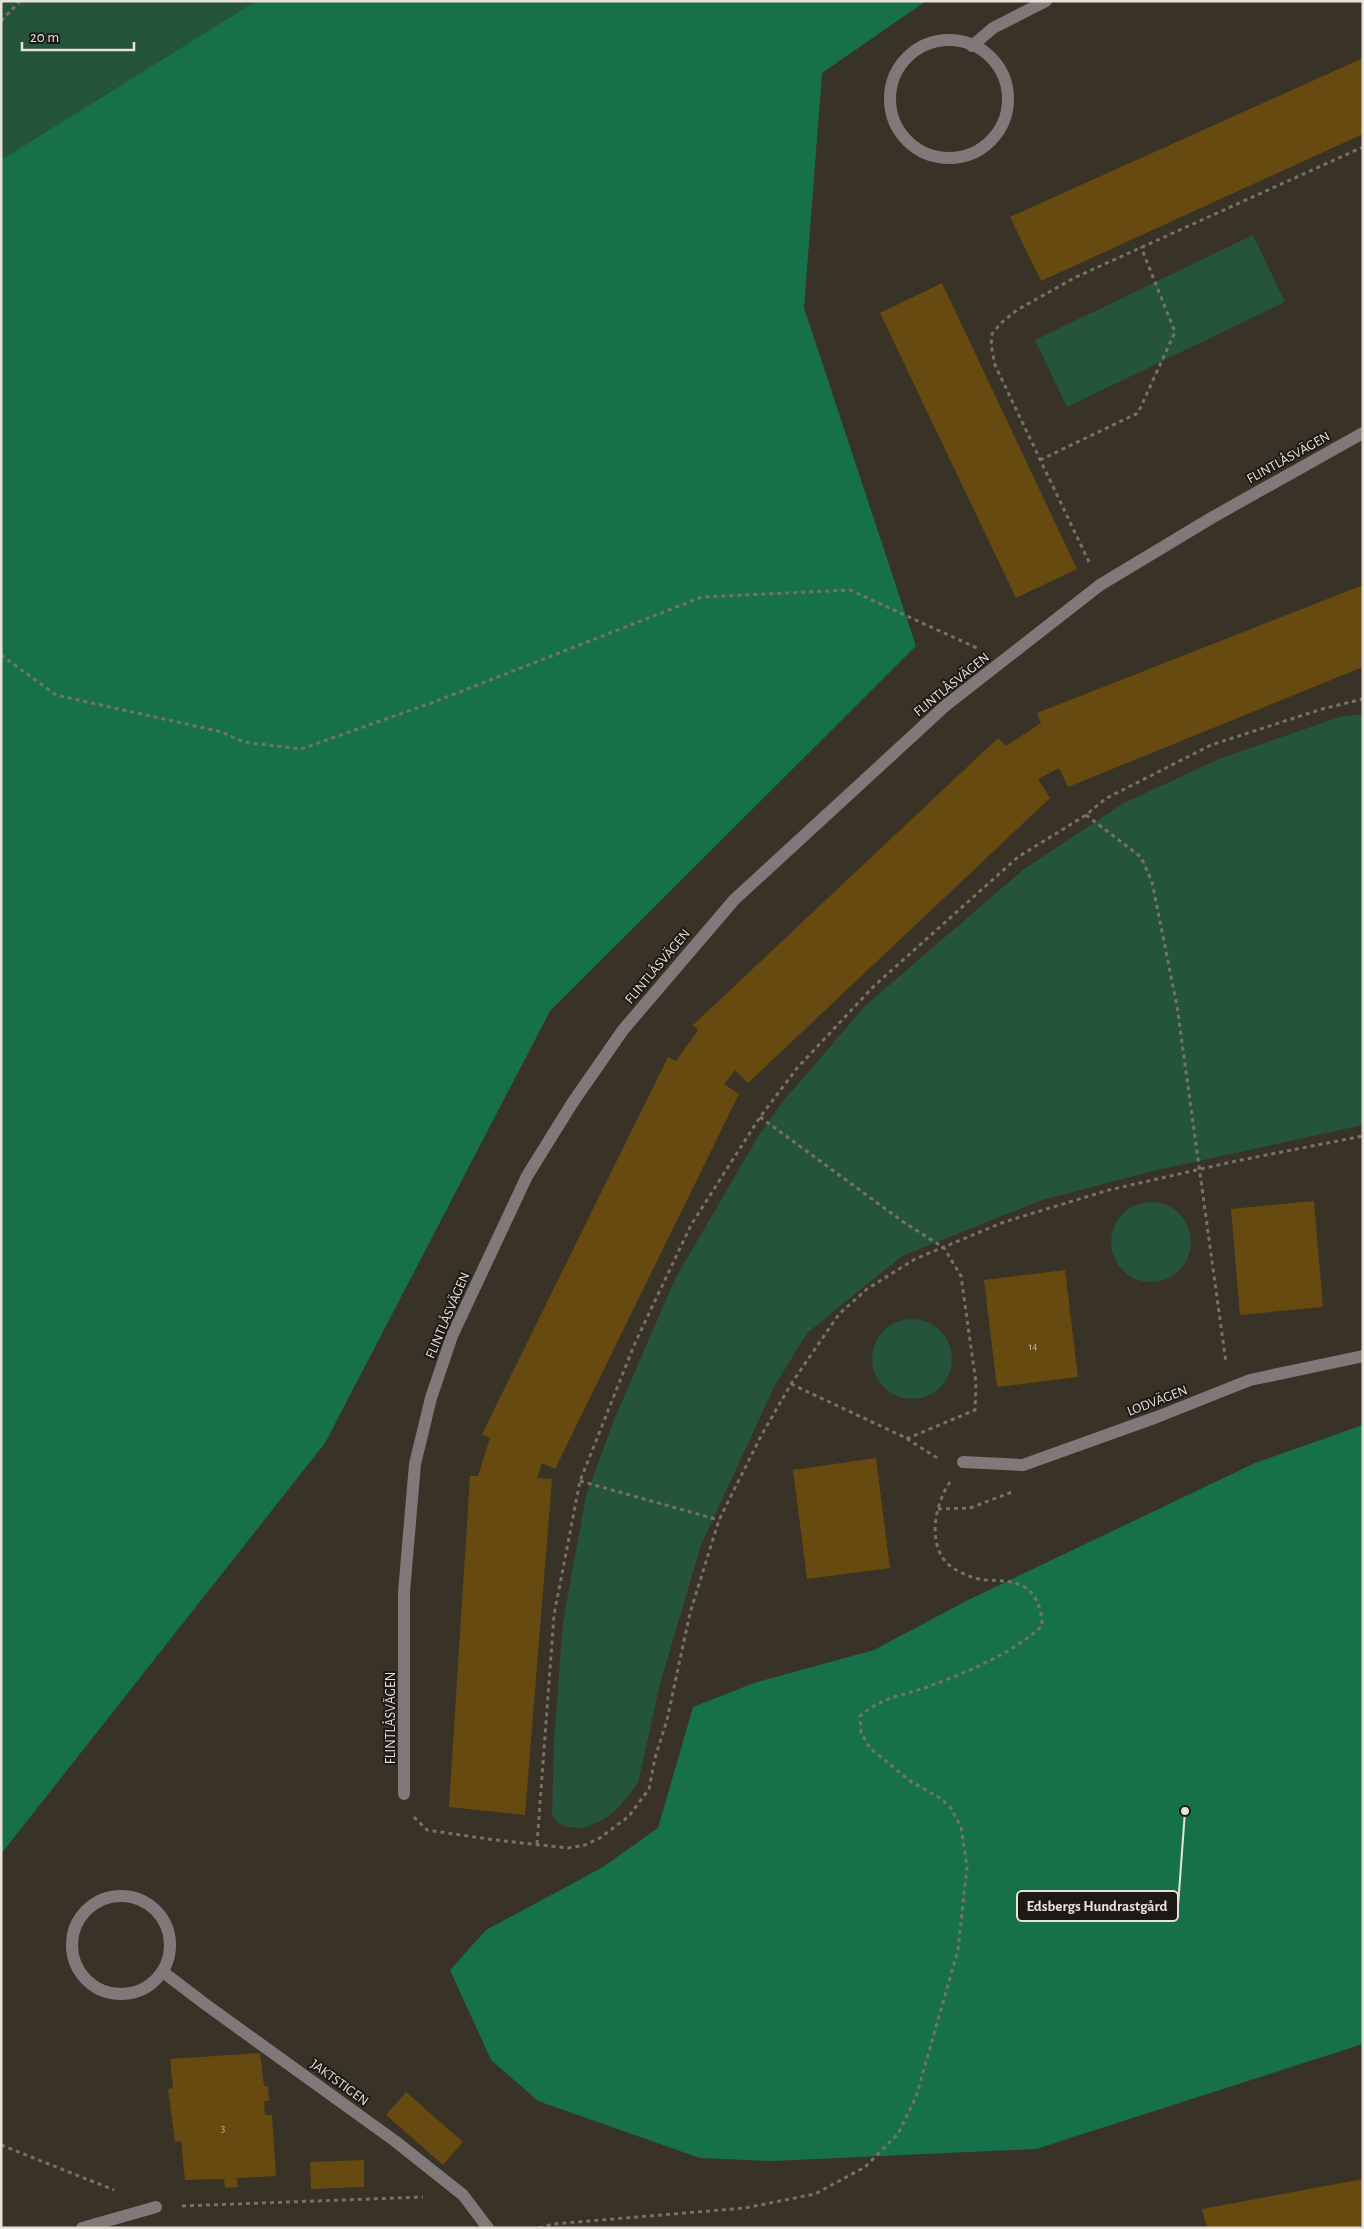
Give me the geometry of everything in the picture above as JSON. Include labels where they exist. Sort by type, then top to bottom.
[{"type":"street","points":[[972,46],[993,28],[1046,1]]},
{"type":"street","points":[[948,41],[972,46],[992,59],[1005,82],[1008,102],[1004,120],[999,131],[983,148],[961,157],[932,156],[918,150],[902,135],[891,113],[890,97],[896,73],[913,52],[927,45],[948,41]]},
{"type":"street","name":"FLINTLÅSVÄGEN","points":[[404,1794],[404,1592],[416,1464],[431,1398],[452,1336],[527,1176],[573,1102],[623,1030],[734,900],[945,706],[1100,586],[1213,517],[1363,433]]},
{"type":"street","name":"LODVÄGEN","points":[[961,1464],[1023,1466],[1158,1417],[1250,1380],[1363,1356]]},
{"type":"street","points":[[118,1896],[134,1898],[145,1902],[157,1912],[166,1924],[170,1939],[169,1958],[163,1972],[152,1983],[136,1992],[121,1995],[103,1992],[88,1982],[76,1966],[72,1943],[76,1926],[86,1910],[99,1902],[118,1896]]},
{"type":"street","name":"JAKTSTIGEN","points":[[163,1972],[395,2141],[463,2195],[488,2228]]},
{"type":"street","points":[[82,2228],[156,2207]]},
{"type":"path","points":[[1,21],[20,1]]},
{"type":"path","points":[[1100,586],[995,365],[990,345],[992,334],[1000,323],[1017,310],[1076,277],[1363,147]]},
{"type":"path","points":[[1040,460],[1138,413],[1174,332],[1141,247]]},
{"type":"path","points":[[1,655],[56,695],[222,732],[242,742],[301,749],[434,702],[702,597],[850,590],[1004,660]]},
{"type":"path","points":[[537,1844],[554,1615],[580,1481],[635,1343],[691,1225],[760,1117],[798,1068],[874,986],[1018,857],[1086,815],[1105,799],[1211,745],[1322,710],[1363,700]]},
{"type":"path","points":[[1086,815],[1141,857],[1152,882],[1177,1006],[1229,1388]]},
{"type":"path","points":[[760,1117],[902,1220],[944,1248],[961,1276],[976,1383],[975,1410],[906,1439]]},
{"type":"path","points":[[404,1794],[409,1810],[427,1830],[568,1848],[600,1838],[630,1816],[649,1789],[655,1758],[667,1720],[690,1613],[719,1520],[761,1436],[791,1384],[839,1314],[867,1289],[915,1259],[1004,1222],[1109,1190],[1200,1169],[1363,1136]]},
{"type":"path","points":[[539,2228],[553,2224],[635,2216],[745,2208],[815,2194],[865,2167],[898,2134],[916,2097],[958,1950],[968,1867],[961,1827],[950,1807],[940,1798],[910,1781],[870,1748],[861,1733],[860,1716],[874,1704],[944,1681],[1017,1645],[1042,1626],[1042,1613],[1028,1589],[1015,1582],[977,1579],[955,1570],[941,1555],[935,1533],[938,1509],[947,1487],[961,1464],[931,1455],[906,1439],[791,1384]]},
{"type":"path","points":[[580,1481],[719,1520]]},
{"type":"path","points":[[1,2145],[156,2207],[463,2195]]},
{"type":"green space","points":[[1,1],[256,1],[1,160]]},
{"type":"green space","points":[[256,1],[926,1],[822,73],[804,308],[916,646],[550,1011],[325,1443],[1,1854],[1,160]]},
{"type":"green space","points":[[1253,235],[1285,302],[1067,407],[1035,340]]},
{"type":"green space","points":[[1363,714],[1363,1125],[1157,1170],[1042,1200],[902,1256],[807,1333],[774,1387],[701,1545],[660,1684],[638,1783],[619,1807],[605,1819],[583,1828],[567,1827],[558,1823],[552,1814],[554,1742],[563,1622],[586,1496],[614,1420],[675,1279],[759,1135],[784,1100],[865,1006],[1023,870],[1124,803],[1221,758],[1340,717]]},
{"type":"green space","points":[[1151,1202],[1166,1205],[1179,1214],[1188,1227],[1191,1242],[1188,1257],[1179,1270],[1166,1279],[1151,1282],[1136,1279],[1123,1270],[1114,1257],[1111,1242],[1114,1227],[1123,1214],[1136,1205]]},
{"type":"green space","points":[[912,1319],[927,1322],[940,1331],[949,1344],[952,1359],[949,1374],[940,1387],[927,1396],[912,1399],[897,1396],[884,1387],[875,1374],[872,1359],[875,1344],[884,1331],[897,1322]]},
{"type":"green space","points":[[1363,1425],[1363,2044],[1036,2149],[772,2161],[700,2158],[538,2101],[491,2060],[450,1970],[486,1930],[603,1867],[658,1828],[693,1707],[754,1683],[874,1650],[968,1600],[1255,1463]]},
{"type":"building","points":[[1363,58],[1363,134],[1041,281],[1010,217]]},
{"type":"building","points":[[942,283],[1077,569],[1016,598],[880,313]]},
{"type":"building","points":[[1363,585],[1363,667],[1068,787],[1059,768],[1038,779],[1050,798],[748,1083],[735,1070],[724,1084],[739,1094],[555,1469],[542,1463],[537,1478],[552,1479],[525,1815],[449,1807],[470,1476],[478,1476],[490,1438],[482,1434],[668,1057],[676,1061],[698,1030],[693,1025],[998,738],[1006,746],[1041,723],[1037,713]]},
{"type":"building","points":[[1314,1201],[1323,1307],[1240,1315],[1231,1209]]},
{"type":"building","points":[[1065,1270],[1078,1377],[997,1387],[984,1280]]},
{"type":"building","points":[[876,1458],[890,1568],[807,1579],[793,1470]]},
{"type":"building","points":[[260,2053],[264,2086],[268,2086],[269,2101],[264,2101],[265,2115],[272,2115],[276,2176],[237,2178],[238,2187],[225,2188],[224,2179],[185,2180],[181,2141],[175,2142],[168,2089],[173,2088],[170,2059]]},
{"type":"building","points":[[406,2092],[463,2142],[443,2165],[386,2115]]},
{"type":"building","points":[[364,2160],[364,2187],[311,2189],[310,2162]]},
{"type":"building","points":[[1363,2179],[1363,2228],[1207,2228],[1202,2209]]},
{"type":"place","name":"Edsbergs Hundrastgård","points":[[1185,1811]]}]
